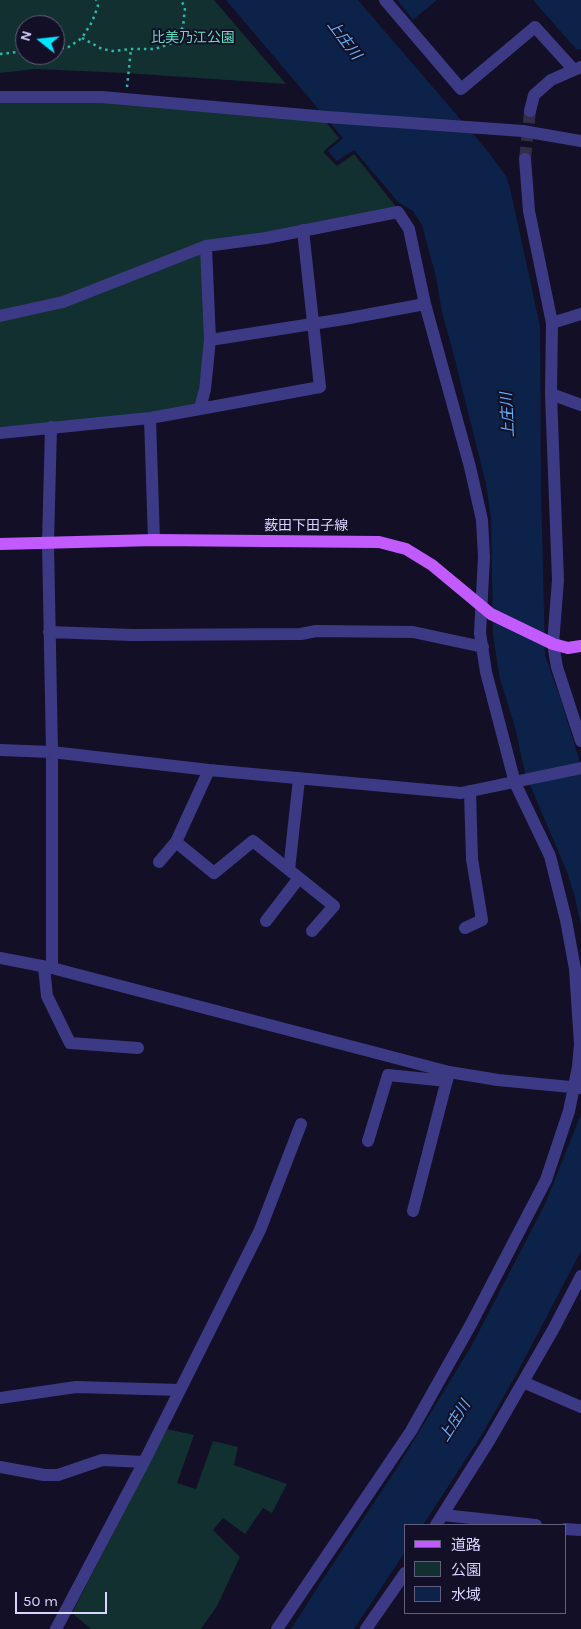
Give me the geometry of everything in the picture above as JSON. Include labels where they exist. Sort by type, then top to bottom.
[{"type":"main road","name":"薮田下田子線","points":[[0,544],[154,540],[378,542],[406,549],[432,565],[486,610],[553,644],[568,648],[581,646]]},
{"type":"street","points":[[385,0],[461,88],[536,27],[577,68],[551,80],[534,95],[530,111]]},
{"type":"street","points":[[0,97],[102,97],[326,117],[523,131],[581,141]]},
{"type":"street","points":[[525,159],[529,211],[552,323],[551,394],[558,580],[553,644],[557,667],[581,741]]},
{"type":"street","points":[[0,316],[63,302],[206,246],[266,238],[398,212],[409,229],[425,304],[470,467],[482,520],[486,610],[480,633],[486,672],[521,781],[550,856],[566,920],[575,969],[580,1044],[578,1088],[546,1180],[470,1326],[411,1431],[277,1629]]},
{"type":"street","points":[[0,433],[150,418],[320,387],[303,230]]},
{"type":"street","points":[[200,409],[205,389],[210,340],[206,246]]},
{"type":"street","points":[[210,340],[425,304]]},
{"type":"street","points":[[552,323],[581,314]]},
{"type":"street","points":[[551,394],[581,405]]},
{"type":"street","points":[[150,418],[154,540]]},
{"type":"street","points":[[51,427],[48,543],[52,752],[47,996],[70,1043],[138,1048]]},
{"type":"street","points":[[49,632],[141,635],[301,634],[325,631],[413,632],[482,647]]},
{"type":"street","points":[[0,750],[52,752],[209,770],[461,793],[581,768]]},
{"type":"street","points":[[159,862],[176,842],[209,770]]},
{"type":"street","points":[[266,921],[294,874],[299,779]]},
{"type":"street","points":[[465,928],[482,920],[472,858],[470,791]]},
{"type":"street","points":[[176,842],[214,873],[253,841],[334,906],[312,932]]},
{"type":"street","points":[[0,958],[48,967],[448,1076]]},
{"type":"street","points":[[368,1141],[388,1075],[448,1076],[578,1088]]},
{"type":"street","points":[[413,1211],[448,1076]]},
{"type":"street","points":[[56,1629],[144,1462],[260,1230],[301,1124]]},
{"type":"street","points":[[517,1524],[440,1520],[523,1382],[576,1299],[581,1276]]},
{"type":"street","points":[[523,1382],[580,1404]]},
{"type":"street","points":[[0,1398],[76,1387],[180,1390]]},
{"type":"street","points":[[0,1467],[58,1475],[102,1460],[144,1462]]},
{"type":"street","points":[[566,1528],[581,1530]]},
{"type":"street","points":[[366,1629],[404,1574]]},
{"type":"path","points":[[65,48],[82,38],[92,22],[98,6],[96,0]]},
{"type":"path","points":[[82,38],[102,49],[113,51],[156,49],[172,43],[182,27],[186,8],[181,0]]},
{"type":"path","points":[[125,99],[131,49]]},
{"type":"path","points":[[0,54],[15,52]]},
{"type":"green space","name":"比美乃江公園","points":[[0,0],[214,0],[286,84],[125,73],[35,69],[0,73]]},
{"type":"green space","points":[[0,102],[103,102],[325,121],[339,138],[323,152],[337,166],[354,154],[397,208],[266,233],[202,242],[206,340],[196,406],[150,414],[0,427]]},
{"type":"green space","points":[[167,1429],[194,1435],[177,1483],[196,1489],[213,1441],[238,1447],[234,1465],[287,1484],[272,1513],[263,1508],[245,1534],[223,1518],[213,1530],[240,1557],[217,1606],[201,1629],[91,1629],[72,1613]]},
{"type":"water","name":"上庄川","points":[[226,0],[358,0],[486,149],[506,176],[540,326],[545,655],[581,766],[581,926],[567,872],[525,773],[515,727],[500,679],[493,635],[491,518],[486,484],[422,225],[413,211],[399,203],[354,150],[337,161],[328,151],[343,138]]},
{"type":"water","points":[[397,0],[437,0],[413,20]]},
{"type":"water","points":[[533,0],[581,0],[581,49],[577,50]]},
{"type":"water","name":"上庄川","points":[[581,1114],[581,1251],[516,1375],[481,1436],[424,1524],[404,1524],[404,1554],[354,1629],[291,1629],[395,1471],[472,1345],[545,1204]]},
{"type":"tunnel","points":[[525,159],[530,111]]}]
